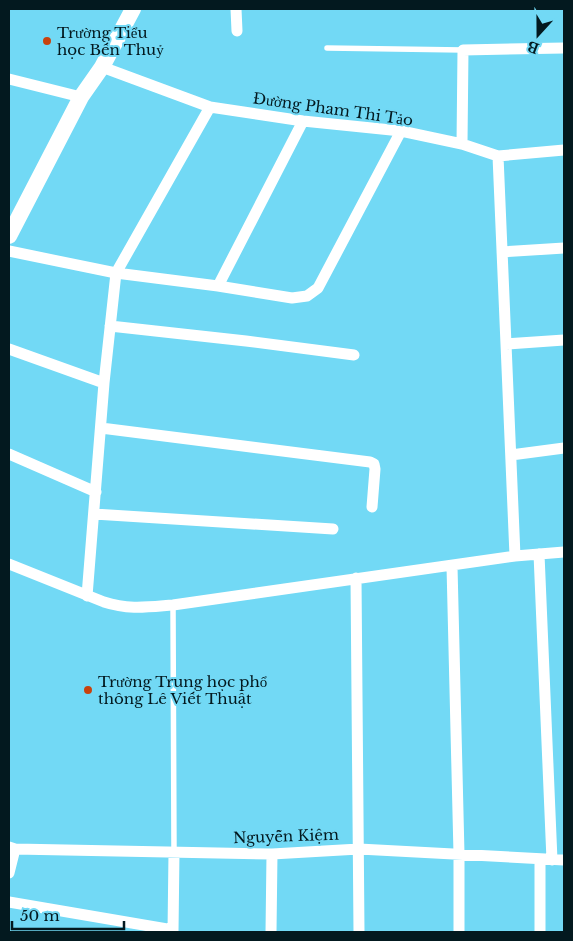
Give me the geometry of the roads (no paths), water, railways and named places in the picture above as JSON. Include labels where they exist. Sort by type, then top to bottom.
[{"type":"street","points":[[9,236],[81,97],[102,67],[133,9]]},
{"type":"street","points":[[236,9],[236,31]]},
{"type":"street","points":[[462,144],[463,50],[564,48]]},
{"type":"street","name":"Đường Pham Thi Tảo","points":[[102,67],[210,107],[303,121],[401,132],[462,144],[498,156],[564,150]]},
{"type":"street","points":[[9,80],[81,97]]},
{"type":"street","points":[[87,596],[104,383],[116,273],[210,107]]},
{"type":"street","points":[[218,286],[303,121]]},
{"type":"street","points":[[9,251],[116,273],[300,298],[318,288],[401,132]]},
{"type":"street","points":[[498,156],[515,556]]},
{"type":"street","points":[[502,252],[564,248]]},
{"type":"street","points":[[110,326],[354,355]]},
{"type":"street","points":[[506,344],[564,340]]},
{"type":"street","points":[[9,349],[104,383]]},
{"type":"street","points":[[101,428],[370,462],[374,464],[375,469],[372,507]]},
{"type":"street","points":[[511,455],[564,448]]},
{"type":"street","points":[[9,454],[96,492]]},
{"type":"street","points":[[94,514],[333,529]]},
{"type":"street","points":[[9,564],[87,596],[125,608],[173,605],[515,556],[564,552]]},
{"type":"street","points":[[539,554],[546,859],[540,932]]},
{"type":"street","points":[[452,566],[459,932]]},
{"type":"street","points":[[356,578],[359,932]]},
{"type":"street","points":[[9,873],[12,848]]},
{"type":"street","name":"Nguyễn Kiệm","points":[[12,848],[272,854],[359,849],[564,860]]},
{"type":"street","points":[[9,902],[173,931],[174,852]]},
{"type":"street","points":[[271,932],[272,854]]},
{"type":"lane","points":[[327,48],[463,50]]},
{"type":"lane","points":[[173,605],[174,852]]},
{"type":"place","name":"Trường Tiểu học Bến Thuỷ","points":[[47,41]]},
{"type":"place","name":"Trường Trung học phổ thông Lê Viết Thuật","points":[[88,690]]}]
